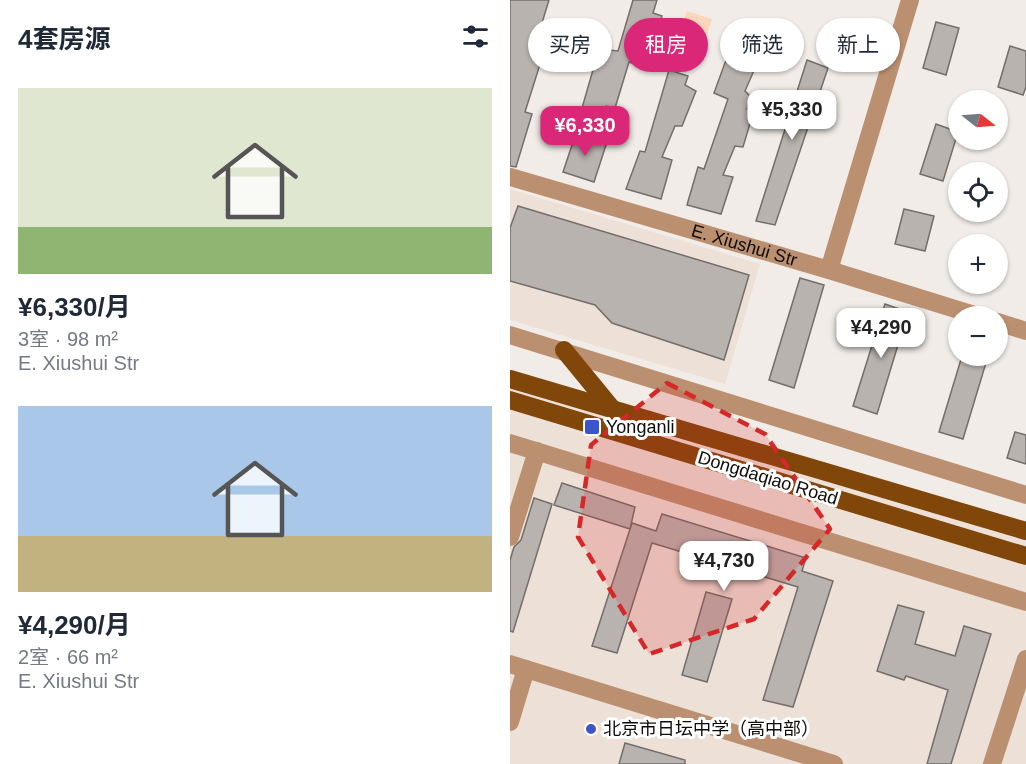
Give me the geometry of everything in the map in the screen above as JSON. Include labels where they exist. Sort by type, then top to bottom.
[{"type":"main road","points":[[564,350],[614,411]]},
{"type":"main road","name":"Dongdaqiao Road","points":[[510,379],[1026,531]]},
{"type":"main road","name":"Dongdaqiao Road","points":[[510,400],[1026,556]]},
{"type":"street","points":[[829,270],[910,0]]},
{"type":"street","name":"E. Xiushui Str","points":[[510,177],[948,307]]},
{"type":"street","points":[[1008,325],[1026,331]]},
{"type":"street","points":[[510,335],[1026,495]]},
{"type":"street","points":[[510,443],[1026,602]]},
{"type":"street","points":[[510,537],[537,451]]},
{"type":"street","points":[[992,764],[1026,659]]},
{"type":"street","points":[[510,722],[518,667],[834,764]]},
{"type":"highlighted area","points":[[667,383],[765,434],[830,529],[754,619],[649,654],[578,537],[591,445]]},
{"type":"shaded area","points":[[687,11],[712,19],[708,31],[708,18],[685,18]]},
{"type":"shaded area","points":[[510,189],[760,264],[725,384],[510,320]]},
{"type":"shaded area","points":[[510,387],[1026,535],[1026,764],[510,764]]},
{"type":"building","points":[[510,0],[549,0],[544,18],[528,18],[528,72],[538,72],[525,112],[532,114],[516,167],[510,166]]},
{"type":"building","points":[[633,0],[657,0],[653,13],[662,16],[661,18],[628,18]]},
{"type":"building","points":[[936,22],[959,28],[946,75],[923,68]]},
{"type":"building","points":[[624,31],[624,72],[626,72],[615,108],[606,106],[603,114],[582,108],[592,72],[612,72],[612,50],[618,51]]},
{"type":"building","points":[[1010,46],[1026,51],[1026,87],[1023,95],[998,87]]},
{"type":"building","points":[[807,60],[816,63],[816,72],[827,72],[775,225],[756,221],[804,72]]},
{"type":"building","points":[[668,72],[688,76],[685,85],[696,91],[682,126],[675,126],[662,157],[672,160],[661,199],[626,189],[640,151],[645,152]]},
{"type":"building","points":[[722,72],[753,72],[745,91],[751,97],[747,109],[754,110],[743,147],[735,146],[723,175],[733,177],[721,214],[687,205],[698,167],[704,169],[728,99],[714,93]]},
{"type":"building","points":[[936,124],[948,128],[948,150],[952,150],[943,181],[920,174]]},
{"type":"building","points":[[576,133],[607,142],[594,182],[563,172]]},
{"type":"building","points":[[518,206],[749,275],[724,360],[612,323],[595,305],[510,281],[510,228]]},
{"type":"building","points":[[904,209],[934,216],[925,251],[895,244]]},
{"type":"building","points":[[800,278],[824,285],[794,388],[769,380]]},
{"type":"building","points":[[885,304],[908,312],[877,414],[853,406]]},
{"type":"building","points":[[959,366],[985,366],[963,439],[939,432]]},
{"type":"building","points":[[1015,432],[1026,435],[1026,464],[1007,458]]},
{"type":"building","points":[[562,483],[635,507],[630,529],[554,505]]},
{"type":"building","points":[[534,498],[552,504],[513,632],[510,631],[510,560],[514,547],[521,540]]},
{"type":"building","points":[[662,514],[806,558],[802,571],[833,581],[793,707],[763,700],[798,587],[652,543],[617,653],[592,646],[632,523],[656,531]]},
{"type":"building","points":[[706,592],[732,599],[707,682],[682,675]]},
{"type":"building","points":[[898,605],[924,612],[915,644],[955,656],[964,626],[991,634],[951,764],[927,764],[948,690],[906,676],[904,680],[877,671]]},
{"type":"building","points":[[625,743],[685,760],[685,764],[619,764]]},
{"type":"place","name":"Yonganli","points":[[592,427]]},
{"type":"place","name":"北京市日坛中学（高中部）","points":[[591,729]]}]
